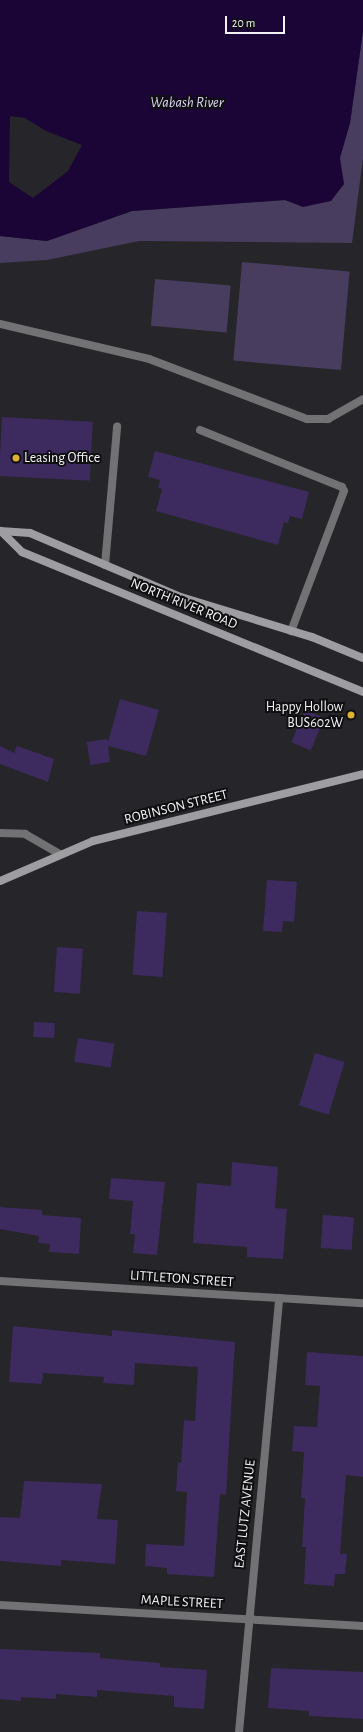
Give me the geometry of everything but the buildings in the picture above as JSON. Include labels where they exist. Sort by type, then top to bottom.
[{"type":"main road","name":"NORTH RIVER ROAD","points":[[0,531],[30,533],[181,597],[291,631],[363,658]]},
{"type":"main road","name":"NORTH RIVER ROAD","points":[[0,531],[22,552],[363,692]]},
{"type":"main road","name":"ROBINSON STREET","points":[[0,881],[59,854],[93,841],[363,774]]},
{"type":"street","points":[[0,324],[149,359],[307,419],[328,418],[363,399]]},
{"type":"street","points":[[105,565],[117,427]]},
{"type":"street","points":[[200,430],[342,487],[344,491],[291,631]]},
{"type":"street","points":[[0,833],[25,834],[59,854]]},
{"type":"street","name":"LITTLETON STREET","points":[[0,1281],[363,1303]]},
{"type":"street","name":"EAST LUTZ AVENUE","points":[[239,1732],[248,1619],[279,1298]]},
{"type":"street","name":"MAPLE STREET","points":[[0,1605],[363,1626]]},
{"type":"shaded area","points":[[363,31],[363,158],[352,243],[139,241],[47,260],[0,263],[0,236],[47,241],[132,211],[285,200],[303,206],[344,184],[339,158],[350,123]]},
{"type":"shaded area","points":[[242,262],[350,271],[341,370],[233,361]]},
{"type":"shaded area","points":[[155,279],[231,286],[227,332],[151,326]]},
{"type":"water","name":"Wabash River","points":[[0,0],[363,0],[363,31],[350,123],[340,158],[344,184],[331,201],[303,207],[285,200],[132,211],[47,241],[0,236]],"holes":[[[10,116],[25,118],[46,131],[82,145],[68,171],[33,198],[9,182]]]},
{"type":"place","name":"Leasing Office","points":[[16,458]]},
{"type":"place","name":"Happy Hollow BUS602W","points":[[351,715]]}]
